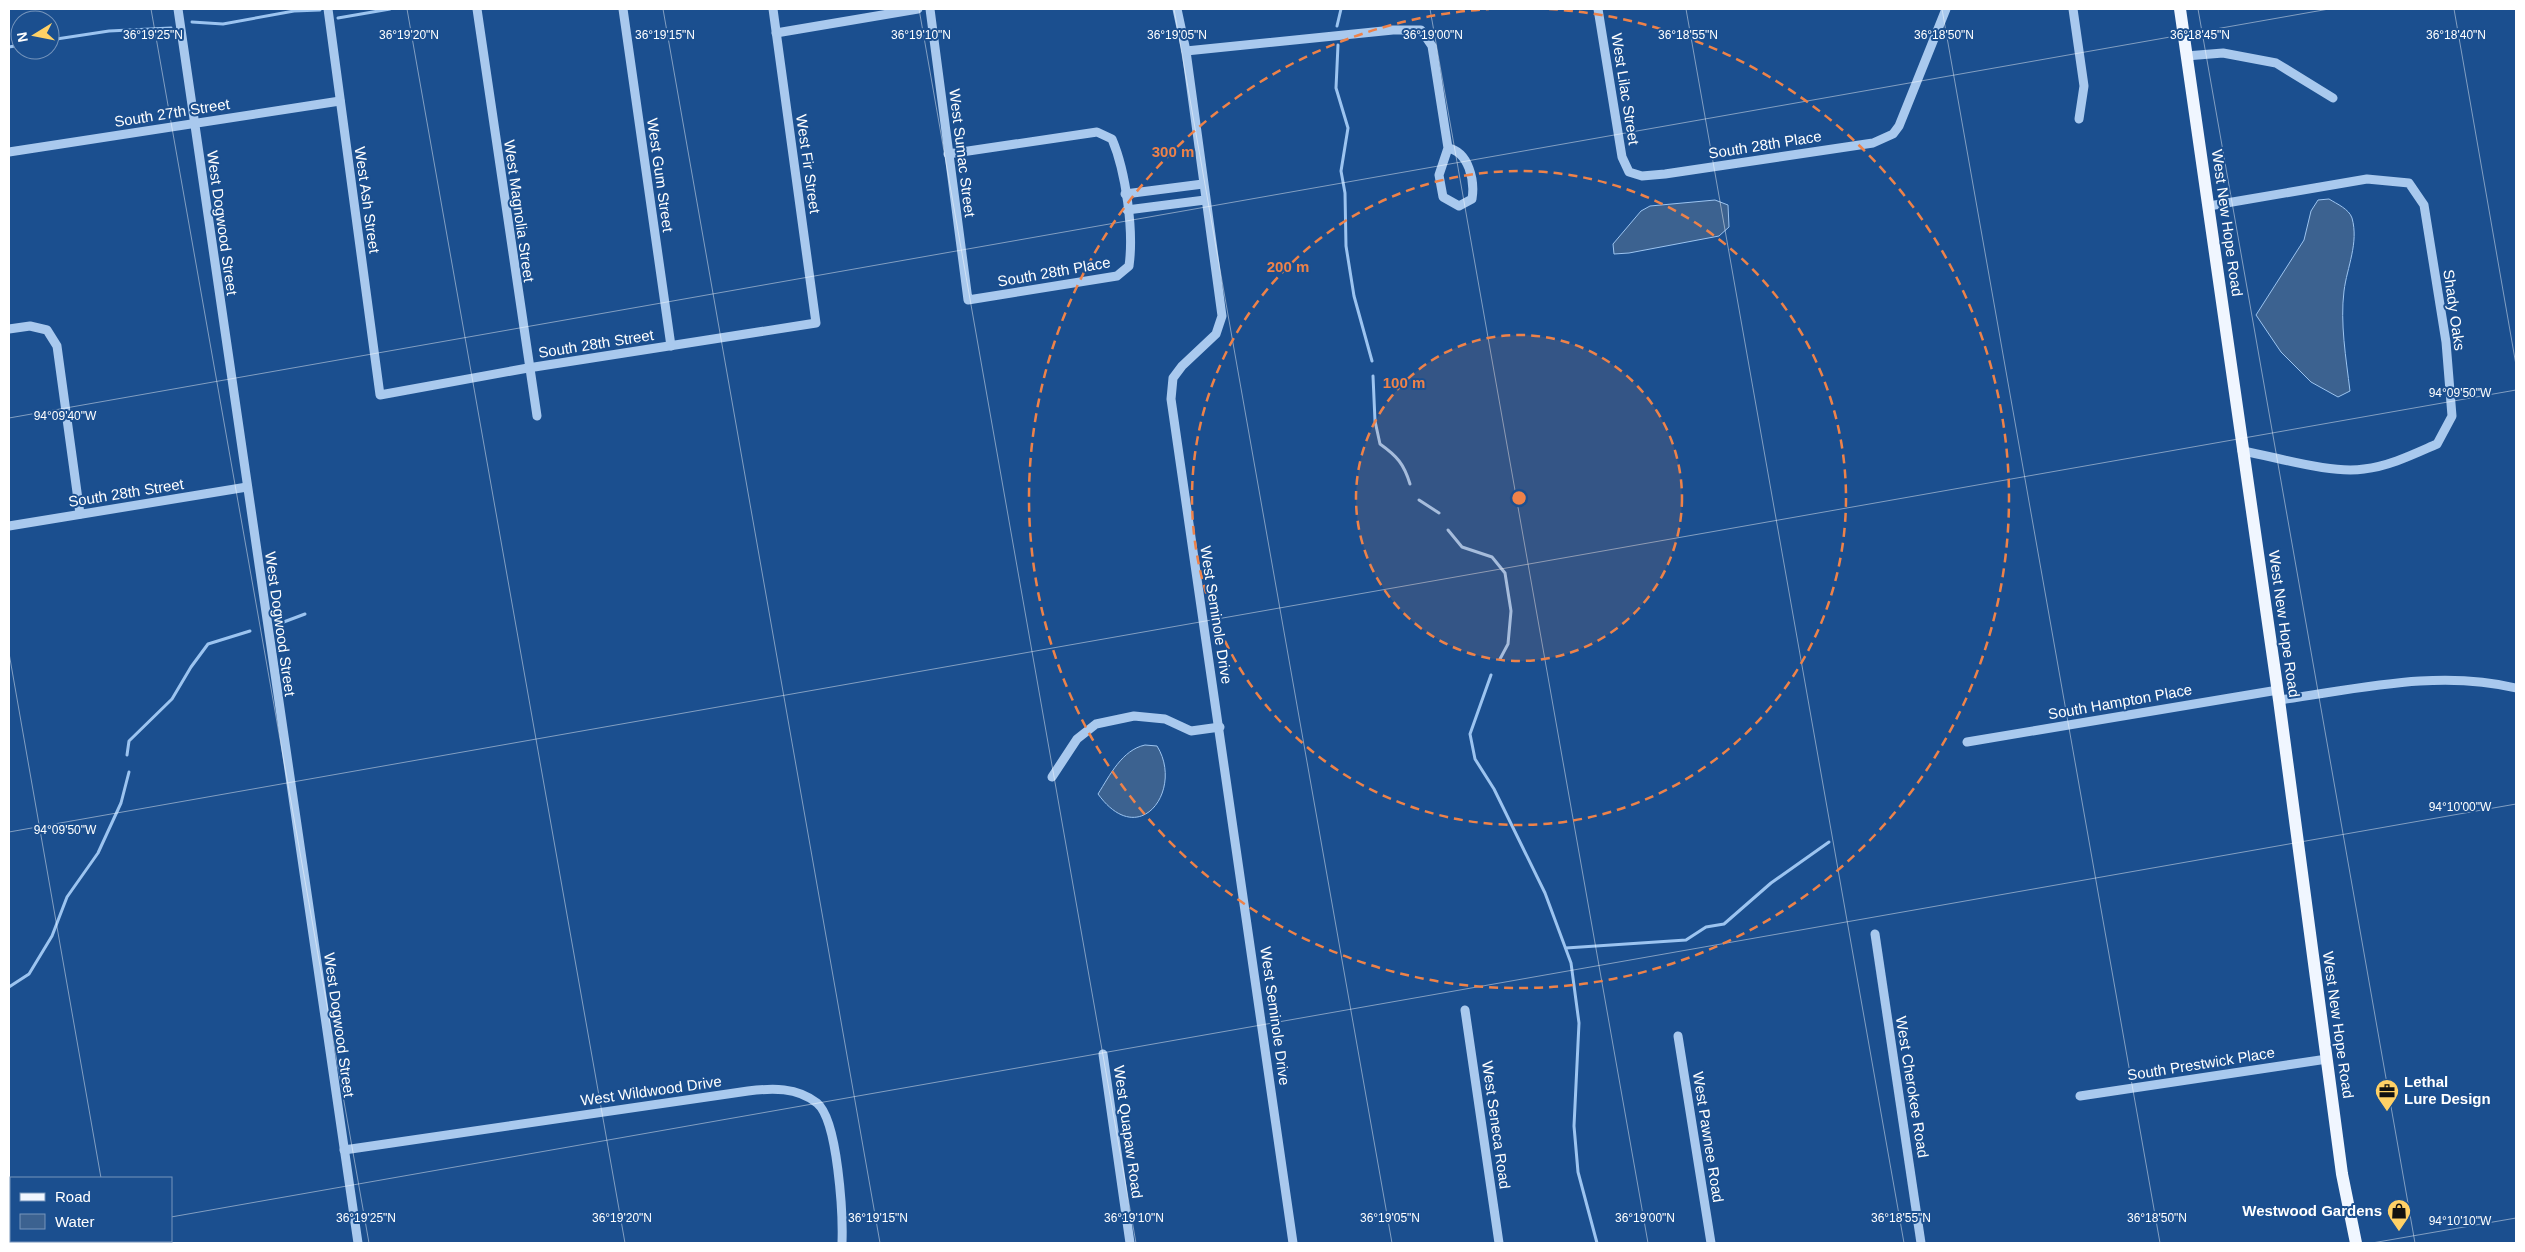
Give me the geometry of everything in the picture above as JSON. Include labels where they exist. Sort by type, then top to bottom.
[{"type":"main road","name":"West New Hope Road","points":[[2180,9],[2242,451],[2279,695],[2342,1174],[2356,1243]]},
{"type":"street","name":"West Dogwood Street","points":[[178,9],[358,1243]]},
{"type":"street","name":"West Ash Street","points":[[328,9],[380,395]]},
{"type":"street","name":"West Magnolia Street","points":[[477,9],[536,416]]},
{"type":"street","name":"West Gum Street","points":[[623,9],[670,346]]},
{"type":"street","name":"West Fir Street","points":[[772,9],[816,323]]},
{"type":"street","points":[[776,33],[918,9]]},
{"type":"street","name":"West Sumac Street","points":[[930,9],[968,300]]},
{"type":"street","name":"West Seminole Drive","points":[[1177,9],[1186,51],[1222,316],[1216,334],[1182,366],[1173,378],[1171,398],[1293,1243]]},
{"type":"street","name":"West Lilac Street","points":[[1598,9],[1622,157],[1629,172]]},
{"type":"street","name":"South 28th Place","points":[[1629,172],[1642,176],[1665,174],[1873,143],[1893,134],[1899,126],[1946,9]]},
{"type":"street","points":[[2073,9],[2084,86],[2079,119]]},
{"type":"street","points":[[1186,51],[1393,30],[1421,30],[1432,46],[1448,148],[1439,183],[1443,197],[1459,206],[1472,199],[1472,178],[1468,164],[1460,153],[1448,148]]},
{"type":"street","points":[[2186,56],[2223,53],[2276,63],[2333,98]]},
{"type":"street","name":"South 27th Street","points":[[9,152],[340,101]]},
{"type":"street","name":"South 28th Place","points":[[948,154],[1097,132],[1112,139],[1119,156],[1132,245],[1129,266],[1117,276],[968,300]]},
{"type":"street","name":"Shady Oaks","points":[[2208,206],[2367,179],[2409,182],[2424,205],[2446,342],[2452,416],[2438,444],[2402,459],[2364,469],[2330,469],[2242,451]]},
{"type":"street","points":[[1125,194],[1203,184]]},
{"type":"street","points":[[1127,210],[1205,200]]},
{"type":"street","name":"South 28th Street","points":[[380,395],[528,368],[816,323]]},
{"type":"street","points":[[9,329],[30,326],[47,330],[57,346],[80,514]]},
{"type":"street","name":"South 28th Street","points":[[9,526],[247,487]]},
{"type":"street","name":"South Hampton Place","points":[[1967,742],[2279,695],[2412,681],[2487,683],[2516,688]]},
{"type":"street","points":[[1052,777],[1077,739],[1096,724],[1134,716],[1165,719],[1191,731],[1220,727]]},
{"type":"street","name":"West Cherokee Road","points":[[1875,934],[1921,1243]]},
{"type":"street","name":"West Seneca Road","points":[[1465,1010],[1499,1243]]},
{"type":"street","name":"West Pawnee Road","points":[[1678,1036],[1711,1243]]},
{"type":"street","name":"West Quapaw Road","points":[[1103,1054],[1130,1243]]},
{"type":"street","name":"South Prestwick Place","points":[[2080,1096],[2326,1059]]},
{"type":"street","name":"West Wildwood Drive","points":[[344,1150],[748,1091],[769,1089],[795,1091],[818,1103],[827,1116],[838,1174],[842,1243]]},
{"type":"water","points":[[2329,199],[2348,212],[2354,227],[2352,255],[2345,282],[2343,303],[2344,341],[2350,391],[2338,397],[2311,382],[2281,352],[2256,315],[2304,240],[2311,211],[2318,200]]},
{"type":"water","points":[[1715,200],[1728,205],[1729,227],[1719,236],[1629,253],[1614,254],[1613,244],[1641,211],[1650,206]]},
{"type":"water","points":[[1145,745],[1157,746],[1164,763],[1165,780],[1161,795],[1153,808],[1142,816],[1129,817],[1114,810],[1098,794],[1117,764],[1130,752]]},
{"type":"waterway","points":[[338,18],[390,9]]},
{"type":"waterway","points":[[1337,26],[1341,9]]},
{"type":"waterway","points":[[192,22],[223,24],[294,11],[320,10]]},
{"type":"waterway","points":[[60,38],[109,31],[171,28]]},
{"type":"waterway","points":[[1338,45],[1336,88],[1348,128],[1341,171],[1345,193],[1346,246],[1354,296],[1372,361]]},
{"type":"waterway","points":[[1373,376],[1375,421],[1380,444],[1399,461],[1410,484]]},
{"type":"waterway","points":[[1419,500],[1439,513]]},
{"type":"waterway","points":[[1448,530],[1462,547],[1492,557],[1505,573],[1511,611],[1508,644],[1500,659]]},
{"type":"waterway","points":[[281,623],[305,614]]},
{"type":"waterway","points":[[127,755],[129,741],[172,699],[191,667],[208,644],[250,631]]},
{"type":"waterway","points":[[1491,675],[1470,734],[1475,759],[1494,789],[1545,893],[1571,963],[1579,1023],[1574,1126],[1578,1172],[1597,1243]]},
{"type":"waterway","points":[[9,987],[29,974],[52,936],[67,897],[98,853],[121,803],[129,772]]},
{"type":"waterway","points":[[1566,948],[1686,940],[1706,927],[1724,924],[1771,883],[1829,842]]},
{"type":"place","name":"Lethal Lure Design","points":[[2387,1112]]},
{"type":"place","name":"Westwood Gardens","points":[[2399,1232]]}]
